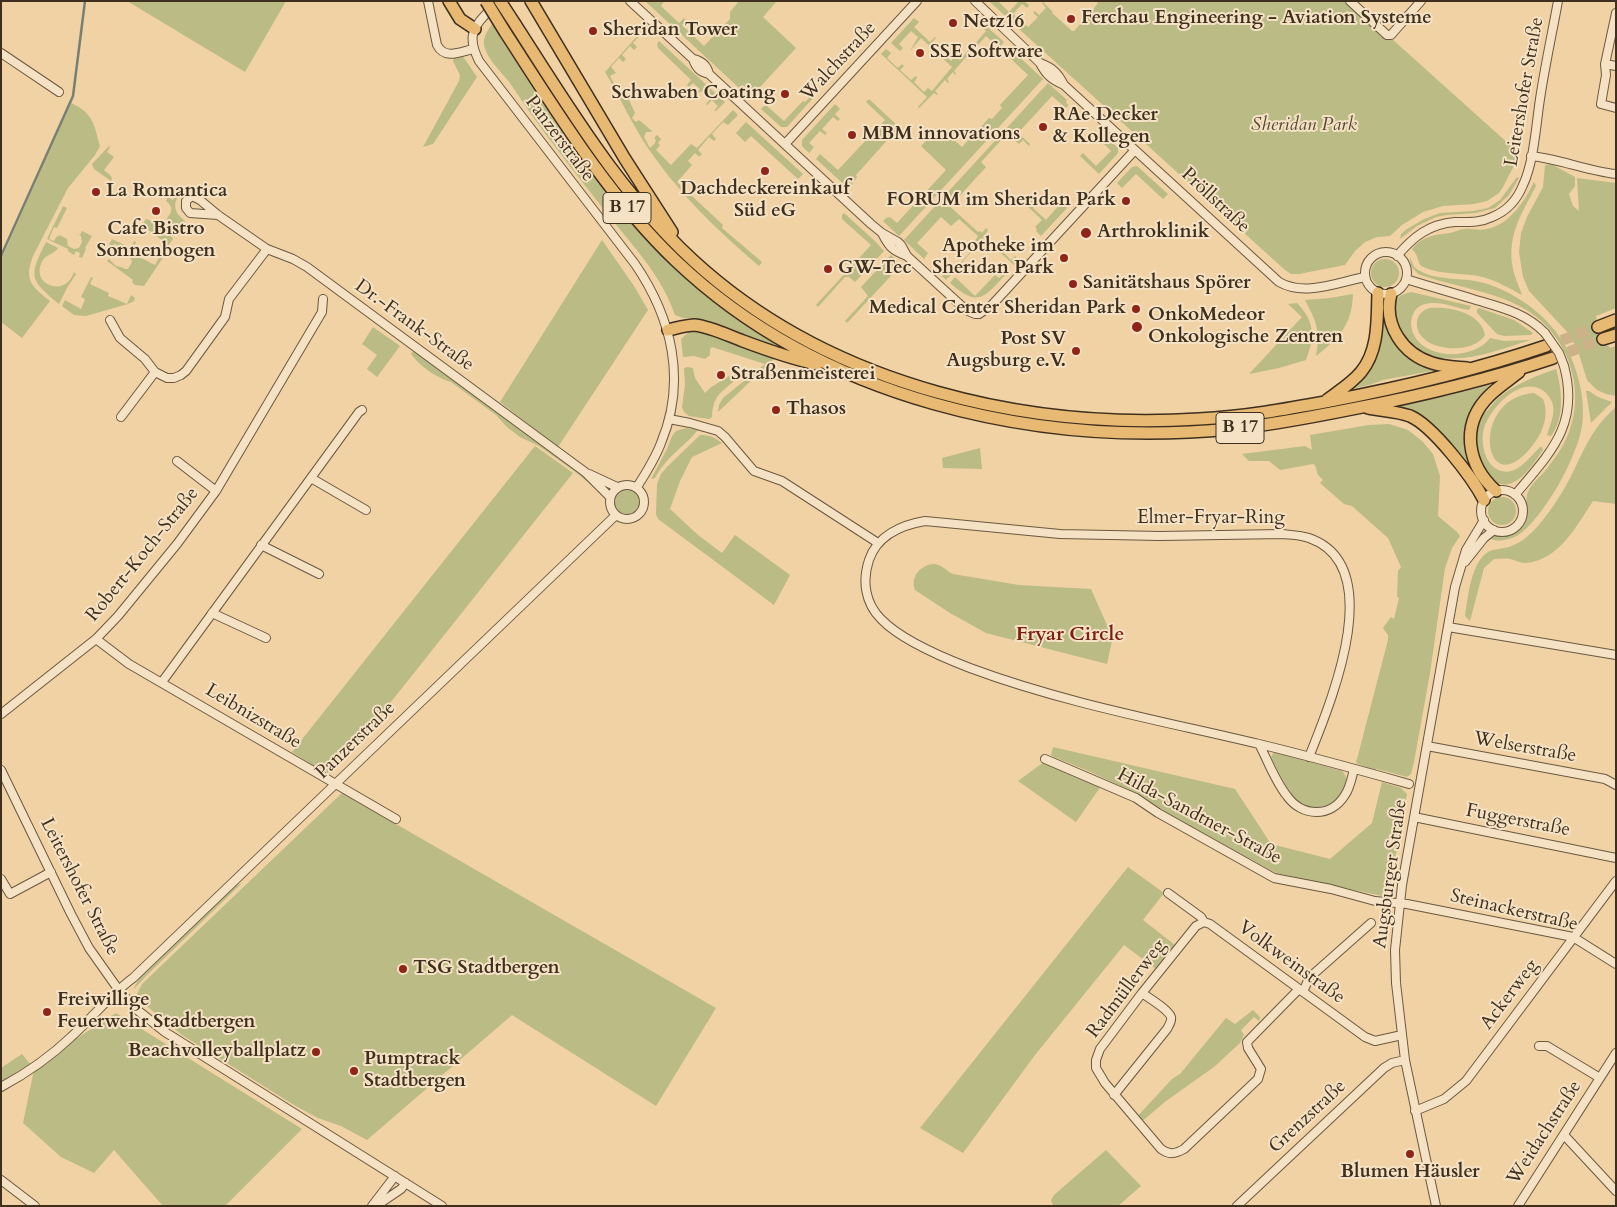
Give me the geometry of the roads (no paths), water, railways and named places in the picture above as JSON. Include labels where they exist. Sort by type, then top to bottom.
[{"type":"highway","points":[[449,1],[460,18],[475,29]]},
{"type":"highway","name":"B 17","points":[[486,1],[510,28],[578,120],[614,173],[647,213],[705,272],[769,319],[802,338],[860,366],[905,383],[977,401],[1054,415],[1144,421],[1199,420],[1259,413],[1325,402],[1420,383],[1474,369],[1546,346]]},
{"type":"highway","name":"B 17","points":[[500,1],[510,28],[591,160],[647,231],[677,262],[717,296],[801,361],[832,367],[901,394],[956,410],[1017,421],[1091,430],[1152,433],[1231,429],[1361,407],[1423,395],[1527,367],[1553,358]]},
{"type":"highway","points":[[531,1],[625,160],[685,253]]},
{"type":"highway","points":[[1325,402],[1351,382],[1367,363],[1372,353],[1378,293]]},
{"type":"highway","points":[[1391,294],[1388,308],[1389,319],[1396,335],[1408,349],[1418,357],[1430,362],[1474,369]]},
{"type":"highway","points":[[1598,327],[1616,320]]},
{"type":"highway","points":[[668,330],[695,325],[789,351]]},
{"type":"highway","points":[[1603,339],[1616,334]]},
{"type":"highway","points":[[1496,491],[1483,477],[1474,463],[1470,446],[1471,429],[1477,412],[1488,396],[1527,367]]},
{"type":"highway","points":[[1361,407],[1397,412],[1408,415],[1423,423],[1433,432],[1469,476],[1484,500]]},
{"type":"street","points":[[428,1],[437,45],[446,54],[473,49],[472,42],[475,29],[486,14]]},
{"type":"street","points":[[630,1],[693,59],[700,60],[707,67],[709,74],[882,233],[898,242],[907,256],[966,310],[975,314],[991,306],[1135,150]]},
{"type":"street","name":"Walchstraße","points":[[785,144],[917,1]]},
{"type":"street","name":"Pröllstraße","points":[[975,1],[1040,63],[1046,74],[1064,85],[1263,268],[1287,286],[1301,289],[1316,288],[1365,277]]},
{"type":"street","points":[[1350,1],[1387,35],[1391,35],[1421,1]]},
{"type":"street","name":"Leitershofer Straße","points":[[1397,256],[1411,240],[1429,228],[1452,222],[1479,222],[1502,212],[1512,204],[1520,192],[1528,174],[1558,1]]},
{"type":"street","points":[[1616,13],[1605,64],[1606,75],[1601,104],[1616,108]]},
{"type":"street","name":"Panzerstraße","points":[[473,49],[483,66],[635,264],[659,306],[668,330],[674,370],[674,389],[669,419],[654,459],[637,487]]},
{"type":"street","points":[[2,55],[59,92]]},
{"type":"street","points":[[1605,64],[1616,66]]},
{"type":"street","points":[[1531,156],[1546,157],[1591,170],[1616,174]]},
{"type":"street","name":"Dr.-Frank-Straße","points":[[218,214],[267,248],[306,267],[585,472],[610,497]]},
{"type":"street","points":[[110,320],[120,338],[145,359],[155,372],[167,378],[174,378],[186,370],[225,317],[229,299],[267,248]]},
{"type":"street","points":[[1388,252],[1397,256],[1406,266],[1406,279],[1400,290],[1391,294],[1378,293],[1369,287],[1365,277],[1365,268],[1373,256],[1388,252]]},
{"type":"street","points":[[1406,279],[1506,308],[1524,316],[1538,325],[1559,353],[1569,387],[1569,406],[1564,428],[1544,461],[1515,494]]},
{"type":"street","name":"Robert-Koch-Straße","points":[[1,714],[96,639],[118,616],[177,544],[216,491],[322,312],[323,300]]},
{"type":"street","points":[[121,417],[155,372]]},
{"type":"street","points":[[162,682],[310,478],[362,410]]},
{"type":"street","points":[[669,419],[718,431],[726,437],[754,471],[782,481],[878,543]]},
{"type":"street","name":"Robert-Koch-Straße","points":[[177,461],[216,491]]},
{"type":"street","name":"Dr.-Frank-Straße","points":[[585,472],[618,487]]},
{"type":"street","points":[[310,478],[366,510]]},
{"type":"street","points":[[628,484],[637,487],[644,497],[641,512],[636,516],[626,519],[616,515],[610,507],[610,497],[618,487],[628,484]]},
{"type":"street","points":[[1496,491],[1508,491],[1515,494],[1520,499],[1523,508],[1520,521],[1510,530],[1505,531],[1494,530],[1489,527],[1484,520],[1482,509],[1484,500],[1496,491]]},
{"type":"street","name":"Panzerstraße","points":[[1,1087],[28,1072],[71,1037],[118,989],[140,971],[616,515]]},
{"type":"street","points":[[1484,520],[1466,550],[1459,570],[1448,627],[1616,655]]},
{"type":"street","name":"Elmer-Fryar-Ring","points":[[1309,757],[1339,677],[1350,612],[1346,576],[1339,560],[1325,546],[1310,538],[1282,534],[1160,536],[1060,534],[932,521],[906,525],[893,531],[878,543],[870,555],[866,569],[865,587],[869,602],[876,613],[889,626],[920,646],[964,665],[1018,686],[1045,694],[1259,744],[1409,784]]},
{"type":"street","points":[[1459,570],[1484,538],[1494,530]]},
{"type":"street","points":[[261,546],[320,574]]},
{"type":"street","points":[[212,613],[266,638]]},
{"type":"street","name":"Augsburger Straße","points":[[1435,1202],[1406,1060],[1396,983],[1395,958],[1400,903],[1448,627]]},
{"type":"street","name":"Leibnizstraße","points":[[96,639],[129,664],[396,819]]},
{"type":"street","points":[[1259,744],[1287,797],[1305,811],[1318,812],[1334,808],[1346,793],[1354,769]]},
{"type":"street","name":"Welserstraße","points":[[1427,746],[1605,779],[1616,785]]},
{"type":"street","name":"Hilda-Sandtner-Straße","points":[[1045,759],[1136,798],[1158,813],[1274,878],[1331,889],[1375,901],[1400,903]]},
{"type":"street","name":"Leitershofer Straße","points":[[1,770],[89,948],[118,989],[136,1009],[165,1032],[442,1206]]},
{"type":"street","name":"Fuggerstraße","points":[[1414,817],[1616,858]]},
{"type":"street","points":[[1,879],[10,894],[51,872]]},
{"type":"street","name":"Ackerweg","points":[[1415,1111],[1444,1099],[1466,1081],[1616,881]]},
{"type":"street","name":"Volkweinstraße","points":[[1168,893],[1202,917],[1204,922],[1210,924],[1366,1037],[1375,1041],[1402,1035]]},
{"type":"street","name":"Steinackerstraße","points":[[1400,903],[1573,937],[1616,964]]},
{"type":"street","name":"Radmüllerweg","points":[[1204,922],[1196,926],[1142,993],[1100,1049],[1097,1056],[1098,1073],[1114,1095],[1161,1150],[1172,1154],[1184,1149],[1258,1079],[1261,1069],[1248,1048],[1247,1042],[1301,990]]},
{"type":"street","points":[[1301,990],[1309,978],[1371,923]]},
{"type":"street","points":[[1114,1095],[1167,1029],[1171,1020],[1166,1011],[1142,993]]},
{"type":"street","name":"Weidachstraße","points":[[1539,1046],[1547,1046],[1600,1078]]},
{"type":"street","name":"Weidachstraße","points":[[1518,1206],[1616,1053]]},
{"type":"street","name":"Grenzstraße","points":[[1237,1206],[1384,1068],[1392,1063],[1406,1060]]},
{"type":"street","points":[[1564,1135],[1616,1191]]},
{"type":"street","points":[[372,1206],[395,1176]]},
{"type":"street","points":[[1,1180],[35,1206]]},
{"type":"street","points":[[376,1206],[406,1184]]},
{"type":"street","points":[[1428,1205],[1435,1202]]},
{"type":"waterway","points":[[1,256],[73,96],[85,1]]},
{"type":"tunnel","points":[[1546,346],[1598,327]]},
{"type":"tunnel","points":[[1553,358],[1603,339]]},
{"type":"place","name":"Ferchau Engineering - Aviation Systeme","points":[[1071,19]]},
{"type":"place","name":"Netz16","points":[[953,23]]},
{"type":"place","name":"Sheridan Tower","points":[[593,31]]},
{"type":"place","name":"SSE Software","points":[[920,53]]},
{"type":"place","name":"Schwaben Coating","points":[[785,94]]},
{"type":"place","name":"RAe Decker & Kollegen","points":[[1043,127]]},
{"type":"place","name":"MBM innovations","points":[[852,135]]},
{"type":"place","name":"Dachdeckereinkauf Süd eG","points":[[765,171]]},
{"type":"place","name":"La Romantica","points":[[96,192]]},
{"type":"place","name":"FORUM im Sheridan Park","points":[[1126,201]]},
{"type":"place","name":"Cafe Bistro Sonnenbogen","points":[[156,211]]},
{"type":"place","name":"Arthroklinik","points":[[1086,233]]},
{"type":"place","name":"Apotheke im Sheridan Park","points":[[1064,258]]},
{"type":"place","name":"GW-Tec","points":[[828,269]]},
{"type":"place","name":"Sanitätshaus Spörer","points":[[1073,284]]},
{"type":"place","name":"Medical Center Sheridan Park","points":[[1136,309]]},
{"type":"place","name":"OnkoMedeor Onkologische Zentren","points":[[1137,327]]},
{"type":"place","name":"Post SV Augsburg e.V.","points":[[1076,351]]},
{"type":"place","name":"Straßenmeisterei","points":[[721,375]]},
{"type":"place","name":"Thasos","points":[[776,410]]},
{"type":"place","name":"TSG Stadtbergen","points":[[403,969]]},
{"type":"place","name":"Freiwillige Feuerwehr Stadtbergen","points":[[47,1012]]},
{"type":"place","name":"Beachvolleyballplatz","points":[[316,1052]]},
{"type":"place","name":"Pumptrack Stadtbergen","points":[[354,1071]]},
{"type":"place","name":"Blumen Häusler","points":[[1410,1154]]},
{"type":"district","name":"Fryar Circle","points":[[1070,635]]},
{"type":"park label","name":"Sheridan Park","points":[[1304,126]]}]
